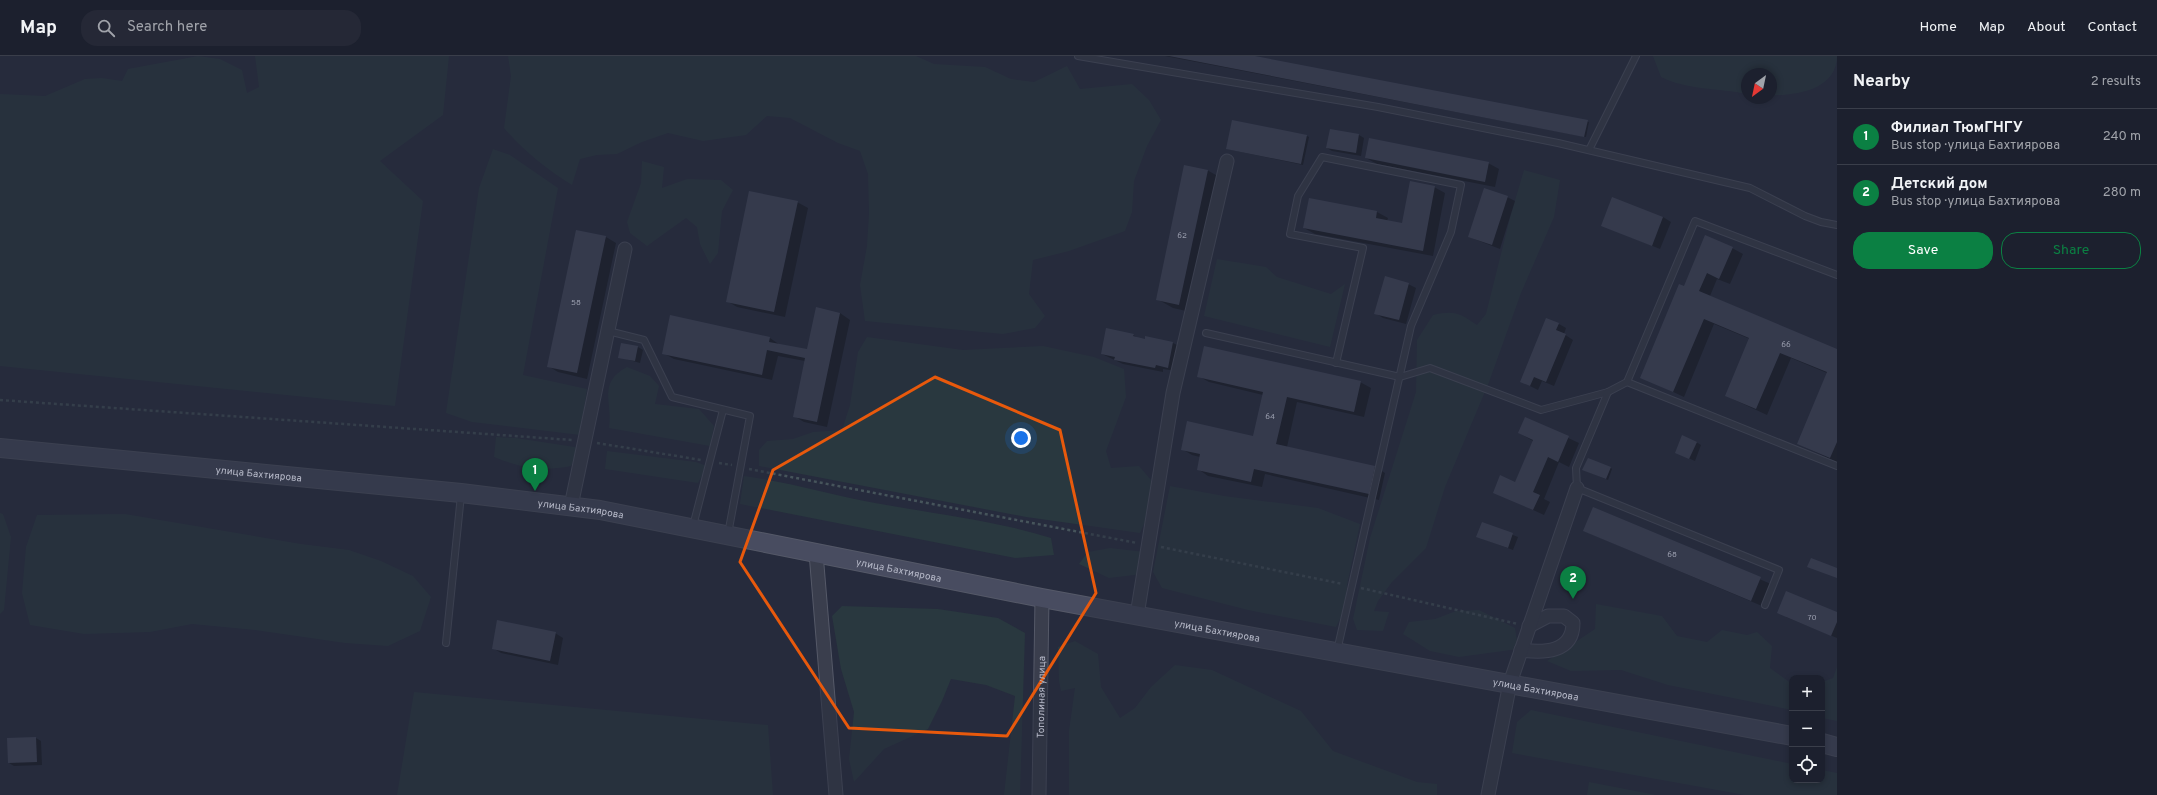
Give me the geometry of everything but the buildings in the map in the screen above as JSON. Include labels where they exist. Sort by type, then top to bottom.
[{"type":"main road","name":"улица Бахтиярова","points":[[0,448],[571,506],[693,528],[1042,598],[1337,651],[1789,735]]},
{"type":"main road","points":[[1825,744],[1837,747]]},
{"type":"street","points":[[1137,615],[1173,393],[1227,161]]},
{"type":"street","points":[[571,506],[625,249]]},
{"type":"street","points":[[1488,795],[1510,683],[1520,650],[1577,488]]},
{"type":"street","points":[[816,553],[836,795]]},
{"type":"street","name":"Тополиная улица","points":[[1039,795],[1042,598]]},
{"type":"street","points":[[1520,650],[1535,652],[1551,650],[1564,645],[1573,634],[1573,624],[1564,616],[1548,616],[1529,626]]},
{"type":"lane","points":[[1078,56],[1378,107],[1589,150],[1750,188],[1805,216],[1821,222],[1837,225]]},
{"type":"lane","points":[[1589,150],[1636,56]]},
{"type":"lane","points":[[1336,363],[1363,248],[1290,234],[1298,196],[1322,157],[1461,185],[1451,232],[1411,326],[1337,651]]},
{"type":"lane","points":[[1206,333],[1400,377],[1430,368],[1541,410],[1608,392],[1628,382],[1695,220],[1837,275]]},
{"type":"lane","points":[[608,331],[644,340],[672,397],[750,416],[728,535]]},
{"type":"lane","points":[[1628,382],[1837,466]]},
{"type":"lane","points":[[1608,392],[1576,468],[1577,488],[1779,570],[1766,605]]},
{"type":"lane","points":[[693,528],[723,410]]},
{"type":"lane","points":[[446,643],[461,494]]},
{"type":"path","points":[[0,400],[585,441],[710,461],[1149,545],[1353,586],[1529,626]]},
{"type":"highlighted area","points":[[935,377],[1060,430],[1096,593],[1007,736],[849,728],[740,562],[773,470]]},
{"type":"shaded area","points":[[198,56],[220,59],[242,70],[247,93],[259,87],[255,56],[449,56],[443,115],[380,161],[423,201],[395,406],[0,366],[0,94],[45,96],[85,79],[102,78],[122,81],[128,69]]},
{"type":"shaded area","points":[[508,56],[916,56],[934,64],[985,67],[1011,79],[1034,82],[1067,66],[1080,89],[1132,84],[1149,100],[1161,120],[1147,146],[1134,181],[1132,212],[1125,231],[1069,251],[1033,260],[1029,294],[1045,316],[1035,328],[1003,334],[865,321],[860,285],[867,246],[869,213],[868,174],[860,151],[838,143],[790,118],[767,116],[746,135],[703,141],[668,133],[642,142],[617,154],[597,155],[580,159],[572,185],[553,173],[536,159],[504,128],[511,76]]},
{"type":"shaded area","points":[[1653,56],[1837,56],[1835,67],[1830,76],[1823,83],[1803,92],[1792,94],[1777,95],[1777,68],[1741,68],[1741,93],[1692,87],[1661,77]]},
{"type":"shaded area","points":[[493,149],[510,155],[558,188],[523,375],[587,389],[580,435],[472,422],[446,413],[479,188]]},
{"type":"shaded area","points":[[642,161],[664,167],[662,188],[687,179],[721,180],[733,190],[722,211],[718,253],[710,264],[700,244],[697,227],[686,218],[647,246],[630,233],[627,222],[641,183]]},
{"type":"shaded area","points":[[1524,170],[1560,180],[1554,217],[1521,293],[1489,382],[1445,487],[1426,548],[1392,582],[1378,601],[1374,611],[1389,612],[1383,631],[1357,630],[1353,619],[1370,538],[1416,392],[1417,340],[1433,315],[1452,313],[1461,315],[1477,325],[1486,314],[1511,214]]},
{"type":"shaded area","points":[[1217,259],[1266,267],[1277,277],[1331,294],[1345,284],[1330,347],[1204,316]]},
{"type":"shaded area","points":[[867,337],[963,350],[1043,346],[1094,357],[1124,369],[1126,397],[1106,451],[1111,468],[1139,466],[1151,480],[1151,510],[1140,533],[1026,517],[759,466],[759,450],[767,441],[793,439],[813,432],[842,430],[850,405],[858,352]]},
{"type":"shaded area","points":[[627,367],[650,376],[659,386],[655,404],[699,409],[714,426],[710,446],[609,428],[609,386],[618,373]]},
{"type":"shaded area","points":[[496,437],[516,438],[581,448],[571,466],[551,469],[532,468],[513,464],[494,457]]},
{"type":"shaded area","points":[[607,451],[696,462],[707,466],[698,483],[605,469]]},
{"type":"shaded area","points":[[744,476],[859,500],[1008,526],[1051,538],[1054,555],[1015,558],[740,504]]},
{"type":"shaded area","points":[[1170,486],[1224,496],[1318,508],[1360,524],[1347,585],[1346,607],[1336,627],[1248,610],[1162,588],[1153,572]]},
{"type":"shaded area","points":[[0,513],[3,514],[11,537],[4,610],[0,614]]},
{"type":"shaded area","points":[[125,514],[301,544],[349,550],[381,561],[413,576],[431,597],[420,631],[388,646],[345,643],[255,630],[192,624],[150,632],[84,634],[30,625],[22,593],[26,547],[37,515]]},
{"type":"shaded area","points":[[1110,548],[1145,552],[1143,574],[1109,578],[1079,564],[1088,552]]},
{"type":"shaded area","points":[[1596,604],[1662,616],[1677,636],[1707,642],[1722,630],[1747,635],[1757,632],[1772,646],[1770,668],[1789,682],[1789,709],[1668,685],[1621,670],[1571,671],[1547,661],[1595,629]]},
{"type":"shaded area","points":[[842,606],[938,609],[998,618],[1025,633],[1020,795],[1004,795],[1015,696],[986,685],[951,679],[928,729],[884,749],[854,782],[849,759],[854,712],[841,669],[832,616]]},
{"type":"shaded area","points":[[1479,610],[1515,628],[1518,649],[1459,657],[1430,651],[1403,634],[1409,622],[1435,619],[1456,611]]},
{"type":"shaded area","points":[[1075,641],[1098,654],[1101,687],[1120,718],[1135,708],[1151,687],[1175,665],[1212,670],[1301,711],[1333,751],[1417,782],[1437,784],[1437,795],[1069,795],[1069,731],[1075,688],[1061,691],[1059,681],[1058,647]]},
{"type":"shaded area","points":[[1837,667],[1837,721],[1825,719],[1825,681],[1833,678]]},
{"type":"shaded area","points":[[414,692],[768,725],[773,795],[397,795]]},
{"type":"shaded area","points":[[1531,710],[1789,763],[1789,783],[1825,783],[1825,771],[1837,773],[1837,795],[1745,795],[1512,753],[1517,722]]},
{"type":"shaded area","points":[[1589,782],[1656,795],[1587,795]]},
{"type":"place","name":"Филиал ТюмГНГУ","points":[[535,491]]},
{"type":"place","name":"Детский дом","points":[[1573,599]]}]
